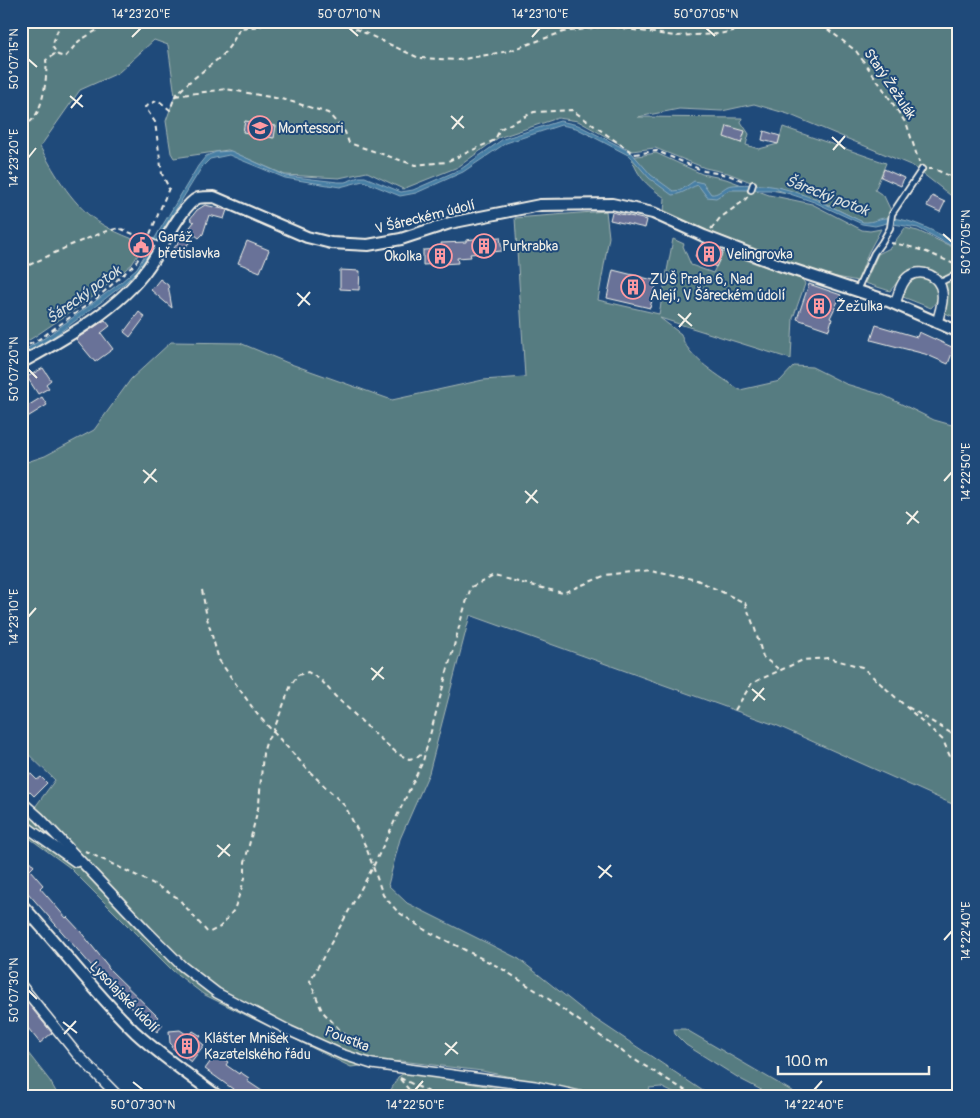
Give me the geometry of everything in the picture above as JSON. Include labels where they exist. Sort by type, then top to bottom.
[{"type":"street","name":"V Šáreckém údolí","points":[[21,363],[48,348],[114,304],[136,284],[182,213],[197,199],[205,197],[214,197],[308,237],[331,243],[368,245],[401,239],[450,223],[531,207],[612,204],[653,213],[704,236],[779,265],[895,304],[959,332]]},
{"type":"street","points":[[895,304],[902,285],[908,276],[920,272],[932,275],[939,283],[942,291],[937,323]]},
{"type":"street","name":"Poustka","points":[[21,801],[39,817],[182,966],[217,993],[290,1031],[372,1064],[535,1086],[584,1097]]},
{"type":"street","name":"Poustka","points":[[21,823],[95,876]]},
{"type":"street","name":"Lysolajské údolí","points":[[21,904],[135,1032],[174,1065],[219,1097]]},
{"type":"street","points":[[21,985],[76,1053],[119,1097]]},
{"type":"lane","points":[[857,290],[874,253],[890,228],[892,214],[922,169]]},
{"type":"lane","points":[[751,190],[753,184]]},
{"type":"lane","points":[[150,241],[160,246]]},
{"type":"lane","points":[[939,283],[959,273]]},
{"type":"path","points":[[61,21],[52,46],[58,55],[65,57],[79,41],[112,21]]},
{"type":"path","points":[[21,349],[41,338],[97,298],[135,264],[150,241],[150,233],[169,188],[162,174],[155,122],[145,107],[158,100],[170,110],[175,96],[223,55],[240,28],[261,26],[258,21]]},
{"type":"path","points":[[339,21],[419,58],[458,60],[509,51],[563,32],[608,26],[674,36],[719,34],[760,25],[800,25],[826,28],[828,21]]},
{"type":"path","name":"Starý Žežulák","points":[[826,28],[856,51],[882,87],[907,125],[922,169]]},
{"type":"path","points":[[21,126],[32,120],[36,114],[45,91],[46,60],[56,53]]},
{"type":"path","points":[[175,96],[226,89],[286,100],[328,113],[345,132],[349,143],[415,165],[446,162],[495,140],[500,129],[534,112],[572,110],[634,154],[657,151],[704,171],[728,175],[753,184]]},
{"type":"path","points":[[922,169],[934,170],[959,180]]},
{"type":"path","points":[[704,236],[720,218],[745,200],[751,190]]},
{"type":"path","points":[[21,269],[71,245],[119,228],[150,241]]},
{"type":"path","points":[[882,242],[907,245],[930,252],[959,267]]},
{"type":"path","points":[[359,1050],[322,1010],[310,980],[373,867],[423,761],[471,587],[494,576],[563,593],[606,575],[650,570],[696,580],[745,603],[763,657],[780,671]]},
{"type":"path","points":[[202,590],[219,660],[257,714],[309,771],[345,806],[366,847],[383,895],[398,912],[425,930],[498,967],[540,993],[630,1057],[696,1097]]},
{"type":"path","points":[[735,710],[752,683],[803,660],[828,658],[862,667],[943,740],[959,778]]},
{"type":"path","points":[[71,851],[83,850],[152,883],[178,898],[208,933],[220,927],[234,910],[245,878],[245,862],[258,804],[262,753],[267,740],[273,732],[290,685],[298,675],[308,672],[322,680],[334,696],[355,717],[398,754],[409,759],[418,757],[425,751]]},
{"type":"path","points":[[904,704],[959,738]]},
{"type":"path","points":[[415,1097],[397,1076],[429,1092],[444,1097]]},
{"type":"green space","points":[[21,21],[959,21],[959,202],[913,166],[788,114],[754,104],[722,111],[679,109],[638,117],[742,118],[741,122],[749,134],[746,145],[759,149],[778,144],[783,127],[886,163],[875,190],[884,196],[891,211],[887,220],[866,224],[815,198],[771,190],[728,173],[705,168],[655,148],[632,151],[578,121],[558,118],[498,138],[458,167],[403,189],[367,172],[339,178],[285,175],[228,150],[174,158],[171,153],[166,121],[175,96],[168,45],[154,40],[118,73],[80,90],[40,147],[66,190],[92,218],[118,233],[145,244],[132,264],[94,296],[21,345]],"holes":[[[245,121],[276,126],[273,138],[243,132]]]},
{"type":"green space","points":[[656,153],[702,174],[726,179],[769,195],[812,204],[862,230],[881,229],[868,253],[858,281],[805,271],[806,268],[786,261],[787,258],[781,257],[780,259],[771,256],[664,213],[665,198],[644,181],[631,157]]},
{"type":"green space","points":[[606,211],[609,237],[598,300],[659,314],[673,239],[684,244],[683,246],[691,265],[713,273],[723,252],[803,280],[805,284],[793,318],[791,359],[660,318],[681,334],[684,343],[697,359],[740,390],[780,381],[794,366],[812,367],[846,384],[883,395],[934,420],[959,427],[959,807],[778,726],[470,615],[429,773],[400,839],[388,885],[407,903],[519,959],[588,1014],[712,1097],[682,1097],[661,1087],[649,1088],[653,1097],[608,1097],[482,1071],[401,1061],[351,1067],[203,994],[173,971],[69,867],[21,832],[21,826],[55,780],[21,747],[21,464],[45,456],[94,430],[131,379],[171,342],[240,343],[288,363],[392,400],[483,380],[525,377],[515,218]]},
{"type":"green space","points":[[905,228],[918,231],[959,250],[959,319],[945,313],[946,289],[938,275],[930,271],[915,269],[909,271],[890,291],[865,283],[878,254],[890,248]]},
{"type":"green space","points":[[918,277],[930,280],[937,287],[938,297],[931,308],[903,297],[907,287]]},
{"type":"green space","points":[[674,1029],[685,1029],[802,1097],[775,1097],[742,1080],[686,1045],[675,1034]]},
{"type":"green space","points":[[21,1044],[50,1081],[59,1097],[21,1097]]},
{"type":"green space","points":[[406,1072],[548,1097],[387,1097],[398,1077]]},
{"type":"water","points":[[560,121],[578,125],[631,152],[651,175],[673,191],[681,190],[694,181],[703,183],[711,194],[718,193],[728,186],[735,185],[755,184],[775,187],[814,199],[863,222],[889,218],[917,224],[959,244],[959,250],[918,228],[887,223],[875,226],[862,224],[814,202],[778,190],[729,190],[716,198],[707,197],[698,185],[672,195],[649,178],[630,156],[576,128],[561,125],[506,143],[463,172],[416,193],[400,196],[363,181],[340,187],[285,178],[229,155],[210,159],[202,167],[140,268],[124,284],[45,343],[21,355],[21,352],[46,337],[120,283],[137,268],[198,166],[206,156],[216,152],[231,151],[286,176],[338,182],[365,177],[401,192],[413,190],[461,169],[503,139]]},
{"type":"building","points":[[245,121],[276,126],[274,138],[243,132]]},
{"type":"building","points":[[727,126],[745,131],[741,143],[724,137]]},
{"type":"building","points":[[764,131],[780,136],[778,144],[762,140]]},
{"type":"building","points":[[884,169],[904,178],[901,186],[881,177]]},
{"type":"building","points":[[932,196],[945,202],[940,212],[927,206]]},
{"type":"building","points":[[205,205],[227,210],[224,219],[209,215],[203,234],[199,238],[195,235],[181,253],[174,248],[194,222],[190,219],[197,210]]},
{"type":"building","points":[[612,212],[647,220],[645,228],[610,220]]},
{"type":"building","points":[[500,237],[502,251],[470,254],[471,257],[457,258],[458,263],[423,265],[423,250],[442,249],[441,243],[466,242],[466,240]]},
{"type":"building","points":[[247,241],[269,250],[260,272],[238,263]]},
{"type":"building","name":"Velingrovka","points":[[702,243],[723,252],[716,267],[695,256]]},
{"type":"building","points":[[340,270],[360,271],[359,290],[340,289]]},
{"type":"building","name":"ZUŠ Praha 6, Nad Alejí, V Šáreckém údolí","points":[[613,270],[657,281],[650,308],[607,298]]},
{"type":"building","points":[[160,279],[168,285],[172,308],[151,290]]},
{"type":"building","name":"Žežulka","points":[[809,284],[841,295],[830,318],[832,319],[829,330],[797,319]]},
{"type":"building","points":[[139,312],[145,317],[130,337],[124,332]]},
{"type":"building","points":[[105,320],[110,326],[101,333],[113,349],[95,362],[76,339]]},
{"type":"building","points":[[876,325],[917,337],[919,332],[954,348],[948,364],[925,354],[871,340]]},
{"type":"building","points":[[43,368],[51,380],[46,384],[49,388],[38,394],[27,377]]},
{"type":"building","points":[[42,397],[47,405],[21,421],[21,410]]},
{"type":"building","points":[[31,774],[37,780],[41,777],[47,783],[34,796],[22,784],[25,781],[24,776]]},
{"type":"building","points":[[21,855],[25,859],[27,858],[34,866],[30,870],[43,885],[40,888],[80,931],[108,968],[158,1017],[157,1019],[163,1025],[157,1032],[118,995],[113,987],[111,988],[21,885]]},
{"type":"building","points":[[21,995],[52,1033],[40,1043],[24,1023],[27,1020],[21,1013]]},
{"type":"building","name":"Klášter Mnišek Kazatelského řádu","points":[[180,1030],[189,1036],[193,1031],[201,1036],[198,1040],[204,1045],[191,1062],[171,1047],[169,1031]]},
{"type":"building","points":[[216,1054],[228,1062],[226,1065],[249,1078],[247,1081],[271,1097],[244,1097],[205,1069]]},
{"type":"place","name":"Montessori","points":[[260,128]]},
{"type":"place","name":"Garáž břetislavka","points":[[141,245]]},
{"type":"place","name":"Purkrabka","points":[[484,246]]},
{"type":"place","name":"Velingrovka","points":[[709,254]]},
{"type":"place","name":"Okolka","points":[[440,256]]},
{"type":"place","name":"ZUŠ Praha 6, Nad Alejí, V Šáreckém údolí","points":[[633,287]]},
{"type":"place","name":"Žežulka","points":[[819,306]]},
{"type":"place","name":"Klášter Mnišek Kazatelského řádu","points":[[187,1046]]},
{"type":"water label","name":"Šárecký potok","points":[[827,196]]},
{"type":"water label","name":"Šárecký potok","points":[[84,295]]}]
